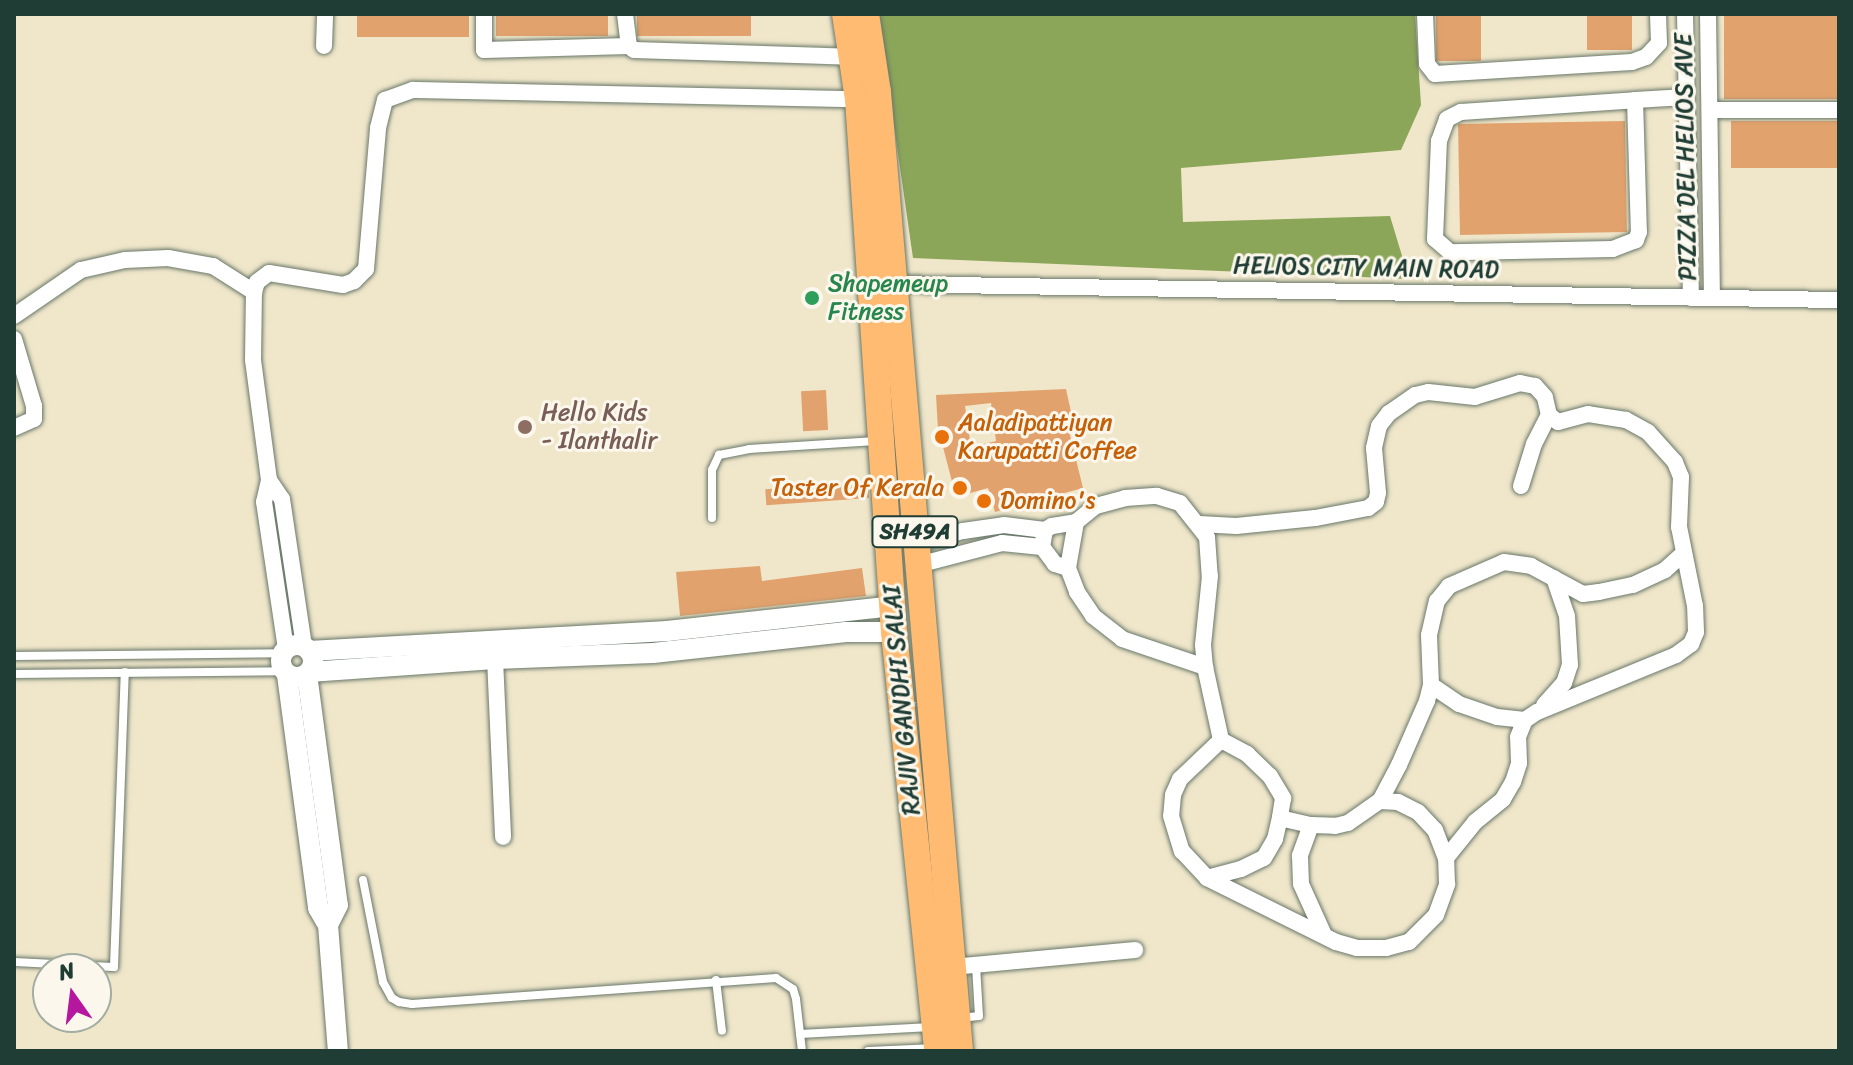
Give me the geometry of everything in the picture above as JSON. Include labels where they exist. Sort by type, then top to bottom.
[{"type":"main road","name":"RAJIV GANDHI SALAI","points":[[845,14],[858,99],[893,619],[949,1038]]},
{"type":"main road","name":"RAJIV GANDHI SALAI","points":[[866,14],[878,92],[917,554],[964,966],[949,1038]]},
{"type":"street","points":[[324,46],[325,14]]},
{"type":"street","points":[[484,14],[484,50],[629,46],[634,50],[851,57]]},
{"type":"street","points":[[625,14],[629,46]]},
{"type":"street","points":[[1425,14],[1427,64],[1435,74],[1632,62],[1646,57],[1659,43],[1658,14]]},
{"type":"street","name":"PIZZA DEL HELIOS AVE","points":[[1685,14],[1691,298]]},
{"type":"street","name":"PIZZA DEL HELIOS AVE","points":[[1708,14],[1712,298]]},
{"type":"street","points":[[338,1051],[328,925],[338,905],[295,655],[264,502],[269,480],[253,360],[254,292],[257,282],[269,273],[343,285],[366,269],[378,128],[385,100],[392,95],[413,90],[858,99]]},
{"type":"street","points":[[1635,100],[1639,232],[1636,240],[1613,249],[1450,252],[1435,239],[1439,141],[1447,119],[1461,112],[1635,100],[1686,97]]},
{"type":"street","points":[[1710,110],[1839,110]]},
{"type":"street","points":[[14,316],[81,270],[125,260],[168,258],[213,266],[254,292]]},
{"type":"street","name":"HELIOS CITY MAIN ROAD","points":[[892,284],[1839,300]]},
{"type":"street","points":[[14,339],[34,406],[34,419],[14,428]]},
{"type":"street","points":[[1199,524],[1236,526],[1315,518],[1373,506],[1378,493],[1374,448],[1379,426],[1389,413],[1415,395],[1428,392],[1475,397],[1520,383],[1535,386],[1545,397],[1549,415],[1558,422],[1588,414],[1611,416],[1648,432],[1663,445],[1681,477],[1679,527],[1695,606],[1696,632],[1691,644],[1676,655],[1531,716],[1497,717],[1459,704],[1431,685]]},
{"type":"street","points":[[1521,486],[1534,444],[1549,415]]},
{"type":"street","points":[[1044,539],[1109,501],[1157,496],[1180,503],[1207,537],[1210,558],[1203,645],[1221,740],[1247,754],[1270,776],[1283,798],[1275,839],[1264,858],[1233,872],[1207,878]]},
{"type":"street","points":[[1076,522],[1068,568],[1077,592],[1106,629],[1122,639],[1205,667]]},
{"type":"street","points":[[917,554],[963,531],[1004,525],[1044,539],[1055,564],[1068,568]]},
{"type":"street","points":[[1280,818],[1311,825],[1335,826],[1348,823],[1380,801],[1399,765],[1431,685],[1429,635],[1437,601],[1449,586],[1467,575],[1504,562],[1531,566],[1583,594],[1599,592],[1633,585],[1665,570],[1684,553]]},
{"type":"street","points":[[1446,858],[1475,822],[1503,799],[1519,763],[1518,737],[1531,716],[1564,683],[1570,665],[1567,616],[1554,578]]},
{"type":"street","points":[[295,655],[667,641],[893,619]]},
{"type":"street","points":[[295,655],[495,659],[524,648]]},
{"type":"street","points":[[495,659],[503,837]]},
{"type":"street","points":[[1221,740],[1180,779],[1173,795],[1171,816],[1182,851],[1207,878],[1357,948],[1386,948],[1409,942],[1436,915],[1447,884],[1446,858],[1435,830],[1418,812],[1398,802],[1380,801]]},
{"type":"street","points":[[1311,825],[1300,856],[1301,884],[1324,935]]},
{"type":"street","points":[[964,966],[1135,950]]},
{"type":"lane","points":[[712,518],[712,470],[719,455],[749,449],[882,440]]},
{"type":"lane","points":[[14,656],[295,655]]},
{"type":"lane","points":[[14,674],[125,672],[295,655]]},
{"type":"lane","points":[[14,962],[114,967],[125,672]]},
{"type":"lane","points":[[363,880],[383,982],[392,998],[399,1002],[412,1004],[762,977],[786,983],[796,999],[802,1051]]},
{"type":"lane","points":[[716,980],[722,1031]]},
{"type":"lane","points":[[800,1034],[949,1038]]},
{"type":"lane","points":[[868,1051],[949,1038]]},
{"type":"green space","points":[[878,14],[1415,14],[1421,105],[1401,150],[1181,168],[1183,222],[1390,216],[1409,279],[913,258]]},
{"type":"building","points":[[357,14],[469,14],[469,37],[357,37]]},
{"type":"building","points":[[496,14],[608,14],[608,36],[496,36]]},
{"type":"building","points":[[637,14],[751,14],[751,36],[637,36]]},
{"type":"building","points":[[1436,14],[1481,14],[1481,61],[1436,61]]},
{"type":"building","points":[[1587,14],[1632,14],[1632,50],[1587,50]]},
{"type":"building","points":[[1724,14],[1839,14],[1839,99],[1724,99]]},
{"type":"building","points":[[1625,121],[1627,232],[1460,235],[1458,124]]},
{"type":"building","points":[[1731,121],[1839,121],[1839,168],[1731,168]]},
{"type":"building","points":[[1066,389],[1075,430],[1069,431],[1083,488],[995,512],[988,488],[956,497],[943,447],[939,448],[936,395]],"holes":[[[991,403],[996,441],[971,447],[965,406]]]},
{"type":"building","points":[[826,390],[828,430],[803,431],[801,391]]},
{"type":"building","points":[[868,482],[869,498],[766,505],[765,489]]},
{"type":"building","points":[[760,566],[762,581],[862,568],[866,596],[680,616],[676,572]]},
{"type":"place","name":"Shapemeup Fitness","points":[[812,298]]},
{"type":"place","name":"Hello Kids - Ilanthalir","points":[[525,427]]},
{"type":"place","name":"Aaladipattiyan Karupatti Coffee","points":[[942,437]]},
{"type":"place","name":"Taster Of Kerala","points":[[960,488]]},
{"type":"place","name":"Domino's","points":[[984,501]]}]
